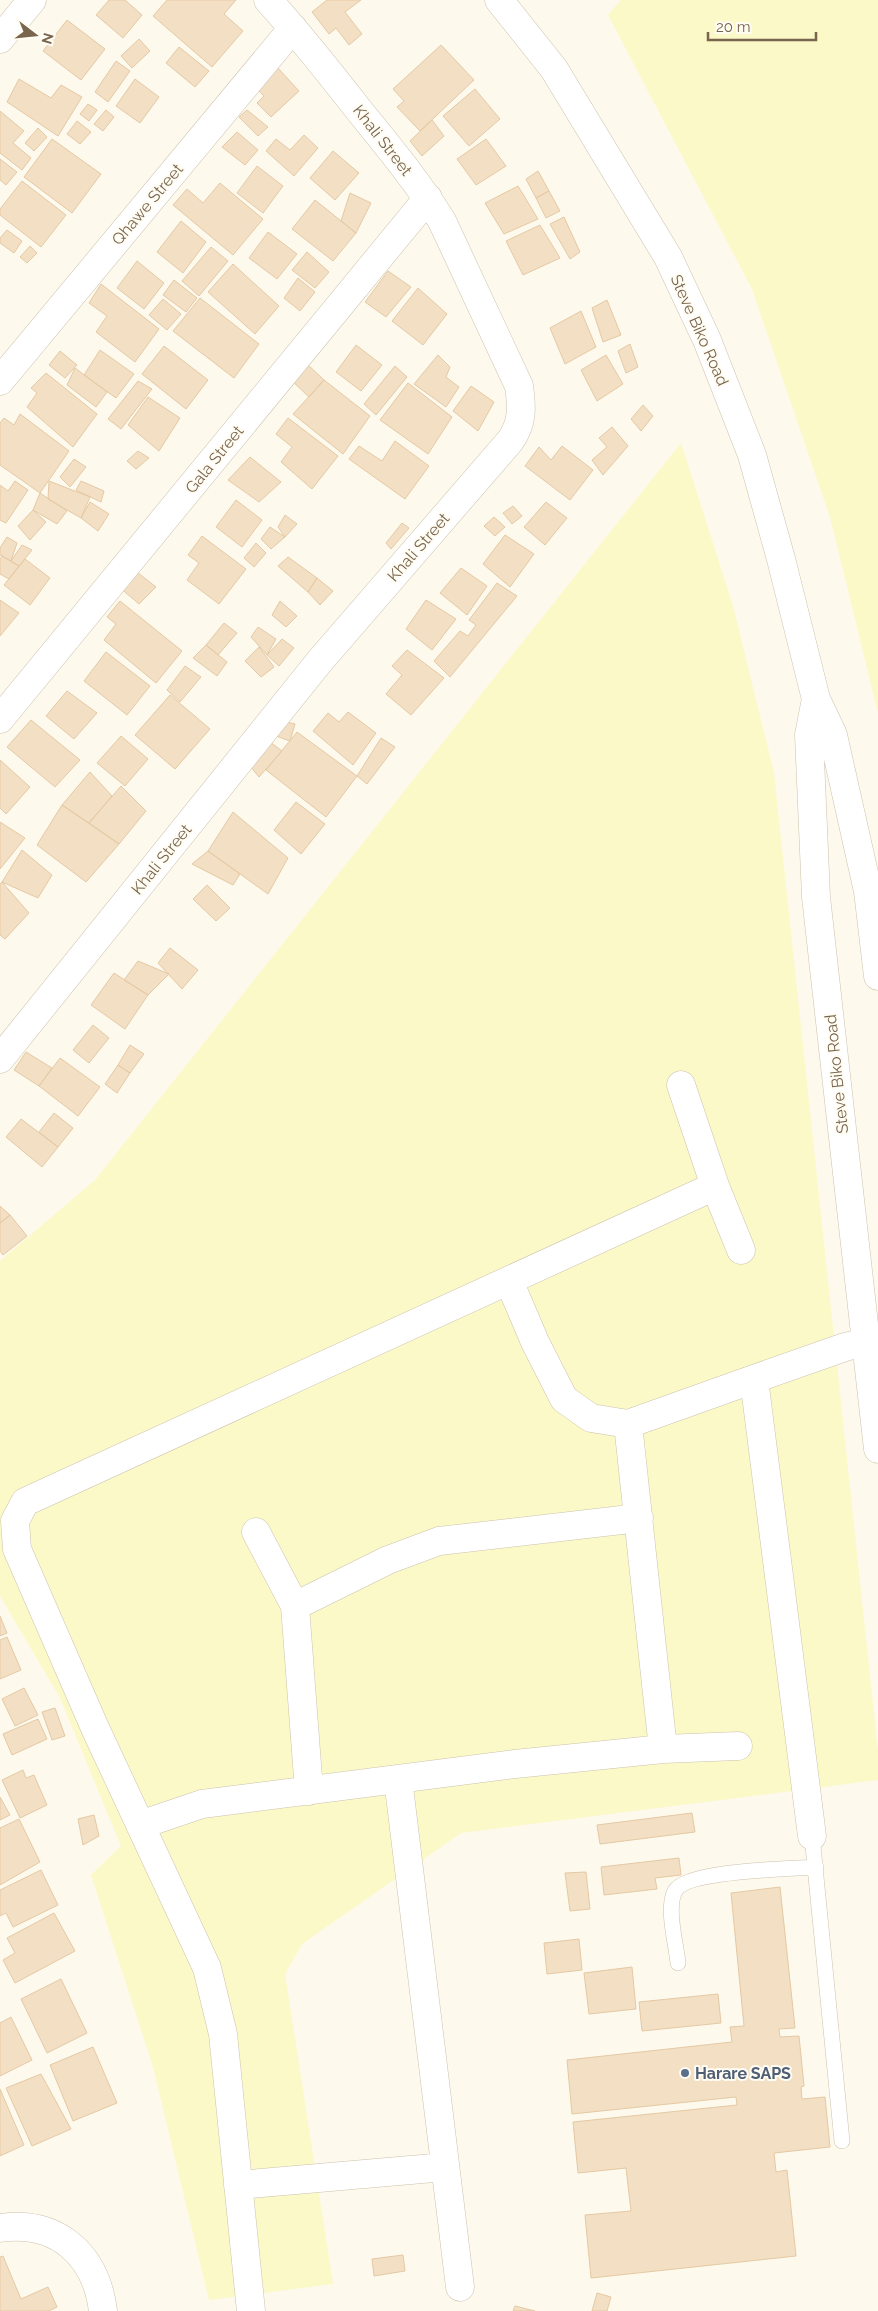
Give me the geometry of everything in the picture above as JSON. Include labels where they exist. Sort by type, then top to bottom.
[{"type":"street","points":[[2,31],[32,0]]},
{"type":"street","name":"Khali Street","points":[[0,1059],[319,662],[516,432],[522,413],[519,386],[442,222],[428,198],[293,28],[268,0]]},
{"type":"street","name":"Steve Biko Road","points":[[499,0],[554,69],[668,257],[707,340],[752,454],[781,559],[816,699],[833,735],[868,891],[878,976]]},
{"type":"street","name":"Qhawe Street","points":[[0,381],[293,28]]},
{"type":"street","name":"Gala Street","points":[[0,719],[428,198]]},
{"type":"street","name":"Steve Biko Road","points":[[816,699],[809,735],[816,897],[872,1340],[878,1448]]},
{"type":"street","points":[[681,1085],[715,1186],[741,1250]]},
{"type":"street","points":[[251,2311],[223,2034],[207,1968],[140,1825],[17,1549],[15,1521],[25,1502],[715,1186]]},
{"type":"street","points":[[509,1281],[535,1342],[564,1398],[591,1418],[628,1424],[754,1379],[872,1340]]},
{"type":"street","points":[[754,1379],[812,1836]]},
{"type":"street","points":[[628,1424],[663,1749]]},
{"type":"street","points":[[295,1606],[388,1560],[439,1541],[639,1518]]},
{"type":"street","points":[[256,1532],[295,1606],[309,1791]]},
{"type":"street","points":[[140,1825],[202,1804],[515,1764],[663,1749],[738,1746]]},
{"type":"street","points":[[398,1780],[460,2287]]},
{"type":"street","points":[[238,2185],[445,2167]]},
{"type":"street","points":[[0,2228],[12,2226],[38,2229],[57,2236],[78,2251],[93,2272],[100,2290],[103,2311]]},
{"type":"lane","points":[[812,1836],[842,2141]]},
{"type":"lane","points":[[678,1963],[671,1902],[675,1889],[685,1881],[705,1875],[816,1867]]},
{"type":"sand","points":[[621,0],[878,0],[878,713],[830,517],[752,289],[608,15]]},
{"type":"sand","points":[[681,443],[733,606],[774,773],[878,1751],[878,1780],[461,1833],[302,1944],[285,1974],[333,2284],[209,2300],[153,2067],[91,1875],[121,1846],[60,1698],[0,1596],[0,1261],[95,1180]]},
{"type":"building","points":[[109,0],[125,0],[142,15],[123,38],[96,15]]},
{"type":"building","points":[[167,0],[236,0],[224,14],[243,31],[212,67],[153,16]]},
{"type":"building","points":[[327,0],[361,0],[345,12],[362,34],[349,45],[336,28],[329,34],[312,12]]},
{"type":"building","points":[[67,20],[105,49],[81,80],[43,51]]},
{"type":"building","points":[[139,39],[150,51],[132,68],[121,56]]},
{"type":"building","points":[[441,45],[474,80],[420,131],[397,107],[404,101],[393,89]]},
{"type":"building","points":[[179,47],[209,71],[195,87],[166,63]]},
{"type":"building","points":[[116,61],[130,71],[108,102],[95,92]]},
{"type":"building","points":[[277,67],[299,91],[271,117],[257,103],[264,96],[255,87]]},
{"type":"building","points":[[19,79],[51,98],[61,85],[82,97],[58,136],[7,102]]},
{"type":"building","points":[[135,79],[159,97],[140,123],[116,106]]},
{"type":"building","points":[[475,89],[500,119],[469,146],[443,116]]},
{"type":"building","points":[[88,104],[97,110],[89,121],[80,114]]},
{"type":"building","points":[[106,110],[114,117],[103,131],[94,124]]},
{"type":"building","points":[[247,110],[268,127],[258,136],[239,117]]},
{"type":"building","points":[[0,111],[24,131],[13,143],[31,158],[22,170],[0,153]]},
{"type":"building","points":[[432,120],[444,136],[422,156],[410,141]]},
{"type":"building","points":[[77,121],[91,132],[80,144],[67,134]]},
{"type":"building","points":[[38,128],[47,137],[34,151],[25,143]]},
{"type":"building","points":[[237,132],[258,150],[245,165],[222,147]]},
{"type":"building","points":[[304,135],[318,148],[294,176],[266,151],[276,139],[290,150]]},
{"type":"building","points":[[52,139],[101,174],[72,213],[24,177]]},
{"type":"building","points":[[486,139],[506,166],[476,185],[457,159]]},
{"type":"building","points":[[333,151],[359,173],[335,200],[310,178]]},
{"type":"building","points":[[0,159],[17,172],[6,185],[0,180]]},
{"type":"building","points":[[257,166],[283,186],[263,213],[237,193]]},
{"type":"building","points":[[538,171],[549,191],[536,198],[526,179]]},
{"type":"building","points":[[22,181],[66,215],[41,247],[0,215],[0,209]]},
{"type":"building","points":[[220,183],[263,219],[233,255],[173,205],[187,189],[203,203]]},
{"type":"building","points":[[518,186],[538,219],[504,234],[485,203]]},
{"type":"building","points":[[549,191],[560,211],[546,218],[536,198]]},
{"type":"building","points":[[350,193],[371,203],[356,233],[341,221]]},
{"type":"building","points":[[315,200],[356,233],[333,261],[292,229]]},
{"type":"building","points":[[564,217],[580,252],[570,259],[550,224]]},
{"type":"building","points":[[181,221],[206,242],[183,273],[157,252]]},
{"type":"building","points":[[540,225],[560,258],[523,275],[506,241]]},
{"type":"building","points":[[7,230],[22,241],[14,253],[0,243],[0,238]]},
{"type":"building","points":[[268,232],[297,254],[277,279],[249,258]]},
{"type":"building","points":[[30,246],[37,253],[27,263],[20,257]]},
{"type":"building","points":[[211,247],[228,261],[199,296],[182,281]]},
{"type":"building","points":[[307,252],[329,272],[315,288],[292,270]]},
{"type":"building","points":[[137,261],[164,283],[144,309],[117,288]]},
{"type":"building","points":[[233,264],[279,306],[255,334],[208,292]]},
{"type":"building","points":[[388,271],[411,287],[386,317],[365,302]]},
{"type":"building","points":[[298,278],[315,292],[300,311],[284,298]]},
{"type":"building","points":[[174,280],[197,298],[186,312],[163,295]]},
{"type":"building","points":[[101,284],[159,329],[135,362],[96,332],[107,316],[89,303]]},
{"type":"building","points":[[418,288],[447,314],[423,345],[392,321]]},
{"type":"building","points":[[200,298],[259,344],[234,378],[173,331]]},
{"type":"building","points":[[163,299],[181,314],[167,330],[149,315]]},
{"type":"building","points":[[607,300],[621,335],[603,342],[592,308]]},
{"type":"building","points":[[581,311],[596,347],[565,364],[550,328]]},
{"type":"building","points":[[630,344],[638,367],[626,373],[618,351]]},
{"type":"building","points":[[356,345],[382,365],[361,391],[336,372]]},
{"type":"building","points":[[164,346],[208,380],[186,409],[142,374]]},
{"type":"building","points":[[100,350],[134,374],[116,398],[84,375]]},
{"type":"building","points":[[60,351],[77,365],[65,378],[49,365]]},
{"type":"building","points":[[438,355],[450,367],[446,377],[459,387],[446,407],[414,384]]},
{"type":"building","points":[[606,355],[623,384],[597,401],[581,370]]},
{"type":"building","points":[[306,363],[324,380],[309,397],[290,379]]},
{"type":"building","points":[[395,366],[407,377],[376,415],[364,404]]},
{"type":"building","points":[[75,368],[107,392],[96,407],[67,385]]},
{"type":"building","points":[[46,373],[97,414],[73,447],[27,407],[37,393],[31,388]]},
{"type":"building","points":[[324,380],[370,416],[343,454],[293,414]]},
{"type":"building","points":[[138,381],[152,389],[121,429],[108,419]]},
{"type":"building","points":[[408,383],[452,417],[428,454],[380,420]]},
{"type":"building","points":[[471,386],[494,402],[478,431],[453,411]]},
{"type":"building","points":[[148,397],[180,418],[159,451],[128,425]]},
{"type":"building","points":[[643,405],[653,416],[641,431],[631,419]]},
{"type":"building","points":[[20,414],[69,451],[40,493],[0,465],[0,423],[4,418],[14,425]]},
{"type":"building","points":[[288,418],[338,456],[312,489],[281,462],[292,447],[276,434]]},
{"type":"building","points":[[612,427],[628,446],[603,475],[592,460],[607,447],[599,438]]},
{"type":"building","points":[[395,441],[429,466],[405,499],[349,459],[359,446],[382,461]]},
{"type":"building","points":[[562,446],[593,470],[570,500],[525,466],[539,447],[551,460]]},
{"type":"building","points":[[138,451],[149,458],[136,469],[127,461]]},
{"type":"building","points":[[250,457],[281,482],[259,502],[228,480]]},
{"type":"building","points":[[74,459],[86,467],[70,487],[60,477]]},
{"type":"building","points":[[15,481],[28,490],[6,523],[0,520],[0,485],[8,491]]},
{"type":"building","points":[[49,481],[90,497],[81,518],[48,499]]},
{"type":"building","points":[[81,481],[104,491],[101,502],[76,490]]},
{"type":"building","points":[[40,493],[67,511],[57,524],[33,510]]},
{"type":"building","points":[[236,500],[262,520],[242,547],[216,527]]},
{"type":"building","points":[[90,502],[109,514],[98,531],[81,518]]},
{"type":"building","points":[[546,502],[567,518],[545,545],[524,527]]},
{"type":"building","points":[[513,506],[522,516],[512,524],[503,513]]},
{"type":"building","points":[[33,510],[46,522],[30,540],[18,526]]},
{"type":"building","points":[[285,515],[297,524],[285,537],[278,527]]},
{"type":"building","points":[[494,517],[505,527],[495,536],[484,526]]},
{"type":"building","points":[[402,523],[409,528],[391,549],[386,543]]},
{"type":"building","points":[[270,527],[285,537],[271,549],[261,539]]},
{"type":"building","points":[[505,535],[534,554],[510,587],[483,564]]},
{"type":"building","points":[[202,536],[246,569],[219,604],[187,580],[199,563],[188,555]]},
{"type":"building","points":[[7,537],[17,543],[11,561],[0,555],[0,548]]},
{"type":"building","points":[[256,543],[266,553],[254,567],[244,558]]},
{"type":"building","points":[[22,545],[32,550],[19,566],[11,561]]},
{"type":"building","points":[[2,556],[19,566],[9,579],[0,574],[0,559]]},
{"type":"building","points":[[288,557],[317,578],[308,592],[278,566]]},
{"type":"building","points":[[25,559],[50,578],[30,605],[4,585]]},
{"type":"building","points":[[461,568],[487,586],[467,615],[440,593]]},
{"type":"building","points":[[133,569],[156,587],[139,604],[118,586]]},
{"type":"building","points":[[317,578],[333,591],[320,605],[308,592]]},
{"type":"building","points":[[497,583],[517,596],[450,677],[434,661],[460,631],[468,636],[476,625],[469,620]]},
{"type":"building","points":[[0,600],[19,613],[0,636]]},
{"type":"building","points":[[426,600],[456,619],[432,650],[406,629]]},
{"type":"building","points":[[120,601],[182,651],[156,683],[104,640],[116,624],[107,617]]},
{"type":"building","points":[[280,601],[297,616],[286,627],[272,615]]},
{"type":"building","points":[[224,623],[237,633],[218,655],[206,645]]},
{"type":"building","points":[[258,627],[276,639],[267,655],[251,637]]},
{"type":"building","points":[[282,639],[294,648],[279,666],[267,655]]},
{"type":"building","points":[[206,645],[227,662],[217,676],[193,658]]},
{"type":"building","points":[[259,647],[274,667],[261,677],[245,661]]},
{"type":"building","points":[[407,650],[444,678],[411,715],[386,694],[402,675],[392,666]]},
{"type":"building","points":[[106,652],[150,686],[127,715],[84,681]]},
{"type":"building","points":[[185,666],[201,677],[180,702],[167,690]]},
{"type":"building","points":[[67,691],[97,713],[74,739],[46,716]]},
{"type":"building","points":[[170,695],[210,729],[175,769],[135,735]]},
{"type":"building","points":[[348,712],[376,733],[353,765],[313,731],[328,713],[339,722]]},
{"type":"building","points":[[31,720],[80,760],[55,787],[7,747]]},
{"type":"building","points":[[286,722],[295,724],[290,741],[276,736]]},
{"type":"building","points":[[297,732],[357,776],[326,817],[266,770]]},
{"type":"building","points":[[121,736],[148,759],[125,786],[97,763]]},
{"type":"building","points":[[381,738],[395,747],[367,784],[357,776]]},
{"type":"building","points":[[270,742],[282,751],[259,777],[250,766]]},
{"type":"building","points":[[0,760],[30,787],[6,814],[0,808]]},
{"type":"building","points":[[90,772],[112,796],[89,823],[62,805]]},
{"type":"building","points":[[121,786],[146,811],[119,844],[89,823]]},
{"type":"building","points":[[296,802],[325,824],[301,854],[274,830]]},
{"type":"building","points":[[62,805],[119,844],[86,882],[37,845]]},
{"type":"building","points":[[233,812],[288,858],[268,894],[208,851]]},
{"type":"building","points":[[0,822],[25,838],[0,869]]},
{"type":"building","points":[[22,850],[52,875],[38,898],[2,882]]},
{"type":"building","points":[[208,851],[240,874],[233,885],[192,864]]},
{"type":"building","points":[[2,882],[29,913],[5,939],[0,935],[0,884]]},
{"type":"building","points":[[207,885],[230,908],[216,921],[193,899]]},
{"type":"building","points":[[170,948],[198,970],[182,989],[158,963]]},
{"type":"building","points":[[138,961],[169,974],[148,995],[124,980]]},
{"type":"building","points":[[114,973],[148,995],[125,1029],[91,1005]]},
{"type":"building","points":[[93,1025],[109,1038],[89,1063],[73,1050]]},
{"type":"building","points":[[130,1045],[144,1054],[130,1073],[118,1065]]},
{"type":"building","points":[[26,1052],[52,1068],[39,1086],[14,1070]]},
{"type":"building","points":[[60,1058],[100,1087],[78,1116],[39,1086]]},
{"type":"building","points":[[118,1065],[130,1073],[117,1093],[105,1084]]},
{"type":"building","points":[[54,1113],[73,1128],[58,1147],[39,1132]]},
{"type":"building","points":[[21,1119],[58,1147],[42,1167],[6,1137]]},
{"type":"building","points":[[0,1206],[10,1215],[0,1223]]},
{"type":"building","points":[[10,1215],[27,1236],[3,1255],[0,1251],[0,1223]]},
{"type":"building","points":[[0,1616],[7,1633],[0,1636]]},
{"type":"building","points":[[7,1637],[21,1670],[0,1679],[0,1640]]},
{"type":"building","points":[[24,1688],[38,1715],[15,1726],[2,1699]]},
{"type":"building","points":[[55,1708],[65,1736],[52,1740],[42,1712]]},
{"type":"building","points":[[38,1719],[47,1739],[12,1755],[3,1734]]},
{"type":"building","points":[[23,1770],[26,1778],[34,1775],[47,1805],[20,1818],[2,1780]]},
{"type":"building","points":[[0,1797],[10,1815],[0,1820]]},
{"type":"building","points":[[692,1813],[695,1832],[600,1844],[597,1825]]},
{"type":"building","points":[[94,1815],[99,1836],[83,1845],[78,1819]]},
{"type":"building","points":[[19,1819],[40,1862],[0,1885],[0,1828]]},
{"type":"building","points":[[679,1858],[681,1875],[655,1878],[657,1889],[604,1895],[601,1867]]},
{"type":"building","points":[[41,1870],[58,1905],[13,1927],[6,1913],[0,1916],[0,1890]]},
{"type":"building","points":[[586,1872],[590,1909],[570,1911],[565,1873]]},
{"type":"building","name":"Harare SAPS","points":[[780,1887],[795,2028],[779,2029],[780,2037],[799,2036],[804,2086],[801,2087],[802,2099],[825,2097],[830,2147],[774,2153],[776,2172],[787,2170],[796,2256],[591,2278],[585,2215],[631,2211],[626,2168],[578,2173],[573,2122],[737,2105],[736,2097],[572,2114],[567,2060],[732,2042],[730,2027],[744,2026],[731,1893]]},
{"type":"building","points":[[54,1913],[75,1951],[15,1983],[3,1960],[15,1953],[7,1938]]},
{"type":"building","points":[[579,1939],[582,1970],[547,1974],[544,1943]]},
{"type":"building","points":[[632,1967],[636,2009],[589,2014],[584,1973]]},
{"type":"building","points":[[61,1979],[87,2033],[47,2053],[21,1999]]},
{"type":"building","points":[[718,1994],[721,2023],[642,2031],[639,2002]]},
{"type":"building","points":[[11,2017],[32,2060],[0,2076],[0,2023]]},
{"type":"building","points":[[93,2047],[117,2103],[73,2121],[50,2065]]},
{"type":"building","points":[[41,2074],[71,2129],[32,2146],[6,2088]]},
{"type":"building","points":[[0,2089],[24,2145],[0,2156]]},
{"type":"building","points":[[403,2255],[405,2271],[374,2276],[372,2259]]},
{"type":"building","points":[[3,2256],[21,2299],[48,2287],[57,2307],[49,2311],[0,2311],[0,2257]]},
{"type":"building","points":[[597,2293],[611,2297],[607,2311],[592,2311]]},
{"type":"building","points":[[515,2306],[535,2311],[513,2311]]},
{"type":"place","name":"Harare SAPS","points":[[685,2073]]}]
